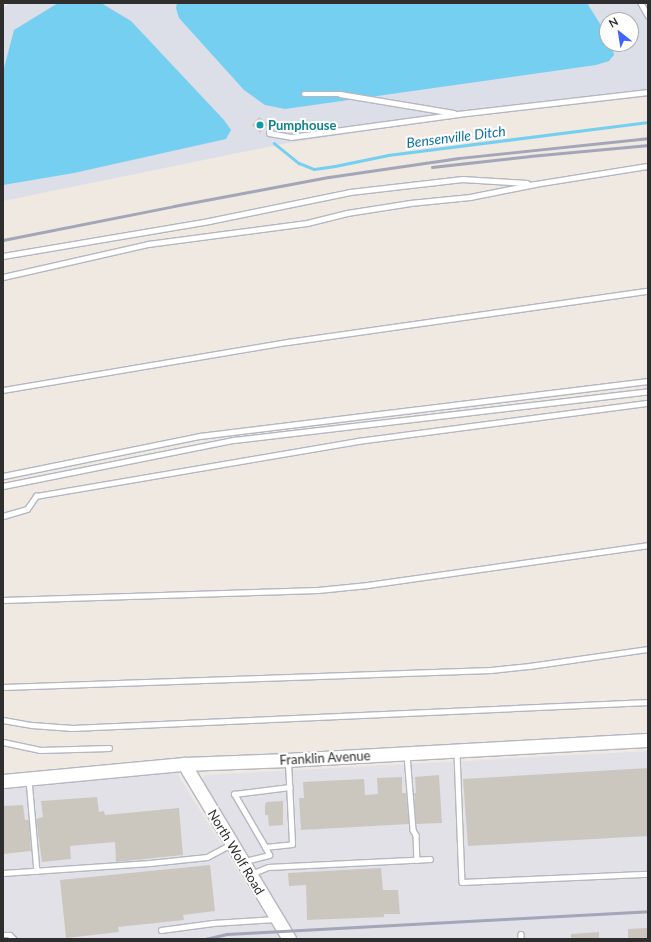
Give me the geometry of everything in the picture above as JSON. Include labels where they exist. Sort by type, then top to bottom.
[{"type":"main road","name":"Franklin Avenue","points":[[3,781],[184,764],[288,760],[648,740]]},
{"type":"main road","name":"North Wolf Road","points":[[184,764],[289,939]]},
{"type":"lane","points":[[641,3],[648,15]]},
{"type":"lane","points":[[269,133],[291,137],[458,114],[648,92]]},
{"type":"lane","points":[[304,94],[340,94],[458,114]]},
{"type":"lane","points":[[3,277],[148,244],[307,222],[347,213],[410,203],[470,196],[648,166]]},
{"type":"lane","points":[[3,256],[209,221],[350,192],[462,179],[535,184]]},
{"type":"lane","points":[[3,390],[288,342],[648,291]]},
{"type":"lane","points":[[3,476],[200,436],[648,381]]},
{"type":"lane","points":[[3,486],[234,440],[648,391]]},
{"type":"lane","points":[[3,516],[28,509],[36,496],[358,440],[648,402]]},
{"type":"lane","points":[[3,600],[318,590],[368,586],[648,545]]},
{"type":"lane","points":[[3,687],[491,670],[530,666],[648,649]]},
{"type":"lane","points":[[3,720],[32,725],[80,728],[648,702]]},
{"type":"lane","points":[[3,742],[40,750],[109,748]]},
{"type":"lane","points":[[457,750],[462,882],[648,874]]},
{"type":"lane","points":[[407,753],[413,830],[416,835],[417,860]]},
{"type":"lane","points":[[265,847],[292,844],[288,760]]},
{"type":"lane","points":[[29,778],[37,871]]},
{"type":"lane","points":[[242,862],[269,855],[234,794],[290,787]]},
{"type":"lane","points":[[3,873],[207,857],[231,844]]},
{"type":"lane","points":[[250,875],[268,867],[430,859]]},
{"type":"lane","points":[[162,930],[213,923],[277,919]]},
{"type":"lane","points":[[3,935],[10,935],[14,939]]},
{"type":"shaded area","points":[[11,3],[648,3],[648,97],[461,117],[287,143],[3,201],[3,8]]},
{"type":"shaded area","points":[[648,751],[648,939],[296,939],[202,782],[205,775]]},
{"type":"shaded area","points":[[175,770],[280,939],[3,939],[3,789]]},
{"type":"water","points":[[58,3],[101,3],[131,21],[224,120],[231,130],[226,139],[74,173],[3,185],[3,72],[14,30]]},
{"type":"water","points":[[177,3],[587,3],[599,22],[599,52],[613,52],[614,55],[609,61],[596,65],[285,109],[265,105],[244,90],[179,18],[176,8]]},
{"type":"building","name":"Pumphouse","points":[[259,117],[268,124],[260,133],[252,125]]},
{"type":"building","points":[[648,768],[648,836],[468,846],[463,779]]},
{"type":"building","points":[[439,775],[442,823],[416,824],[414,793],[416,793],[415,777]]},
{"type":"building","points":[[402,777],[402,793],[406,793],[409,824],[301,830],[299,798],[304,798],[303,782],[364,779],[365,795],[378,794],[377,778]]},
{"type":"building","points":[[97,797],[99,812],[104,811],[105,815],[179,808],[183,855],[116,862],[115,842],[70,846],[71,859],[42,862],[36,819],[43,817],[41,801]]},
{"type":"building","points":[[283,801],[283,825],[269,826],[268,815],[265,815],[265,804],[267,802]]},
{"type":"building","points":[[23,805],[25,820],[29,820],[31,851],[4,854],[3,806]]},
{"type":"building","points":[[210,865],[215,911],[183,915],[184,920],[118,927],[119,932],[66,938],[60,880]]},
{"type":"building","points":[[381,868],[383,890],[398,890],[400,914],[384,914],[384,917],[307,920],[306,885],[289,886],[288,873]]},
{"type":"building","points":[[648,928],[648,939],[628,939],[628,929]]},
{"type":"building","points":[[599,932],[599,939],[571,939],[571,934]]},
{"type":"waterway","name":"Bensenville Ditch","points":[[274,143],[299,163],[314,169],[388,155],[648,122]]},
{"type":"railway","points":[[3,240],[329,177],[459,158],[648,138]]},
{"type":"railway","points":[[432,167],[648,145]]},
{"type":"railway","points":[[205,939],[227,934],[648,911]]},
{"type":"place","name":"Pumphouse","points":[[260,125]]}]
